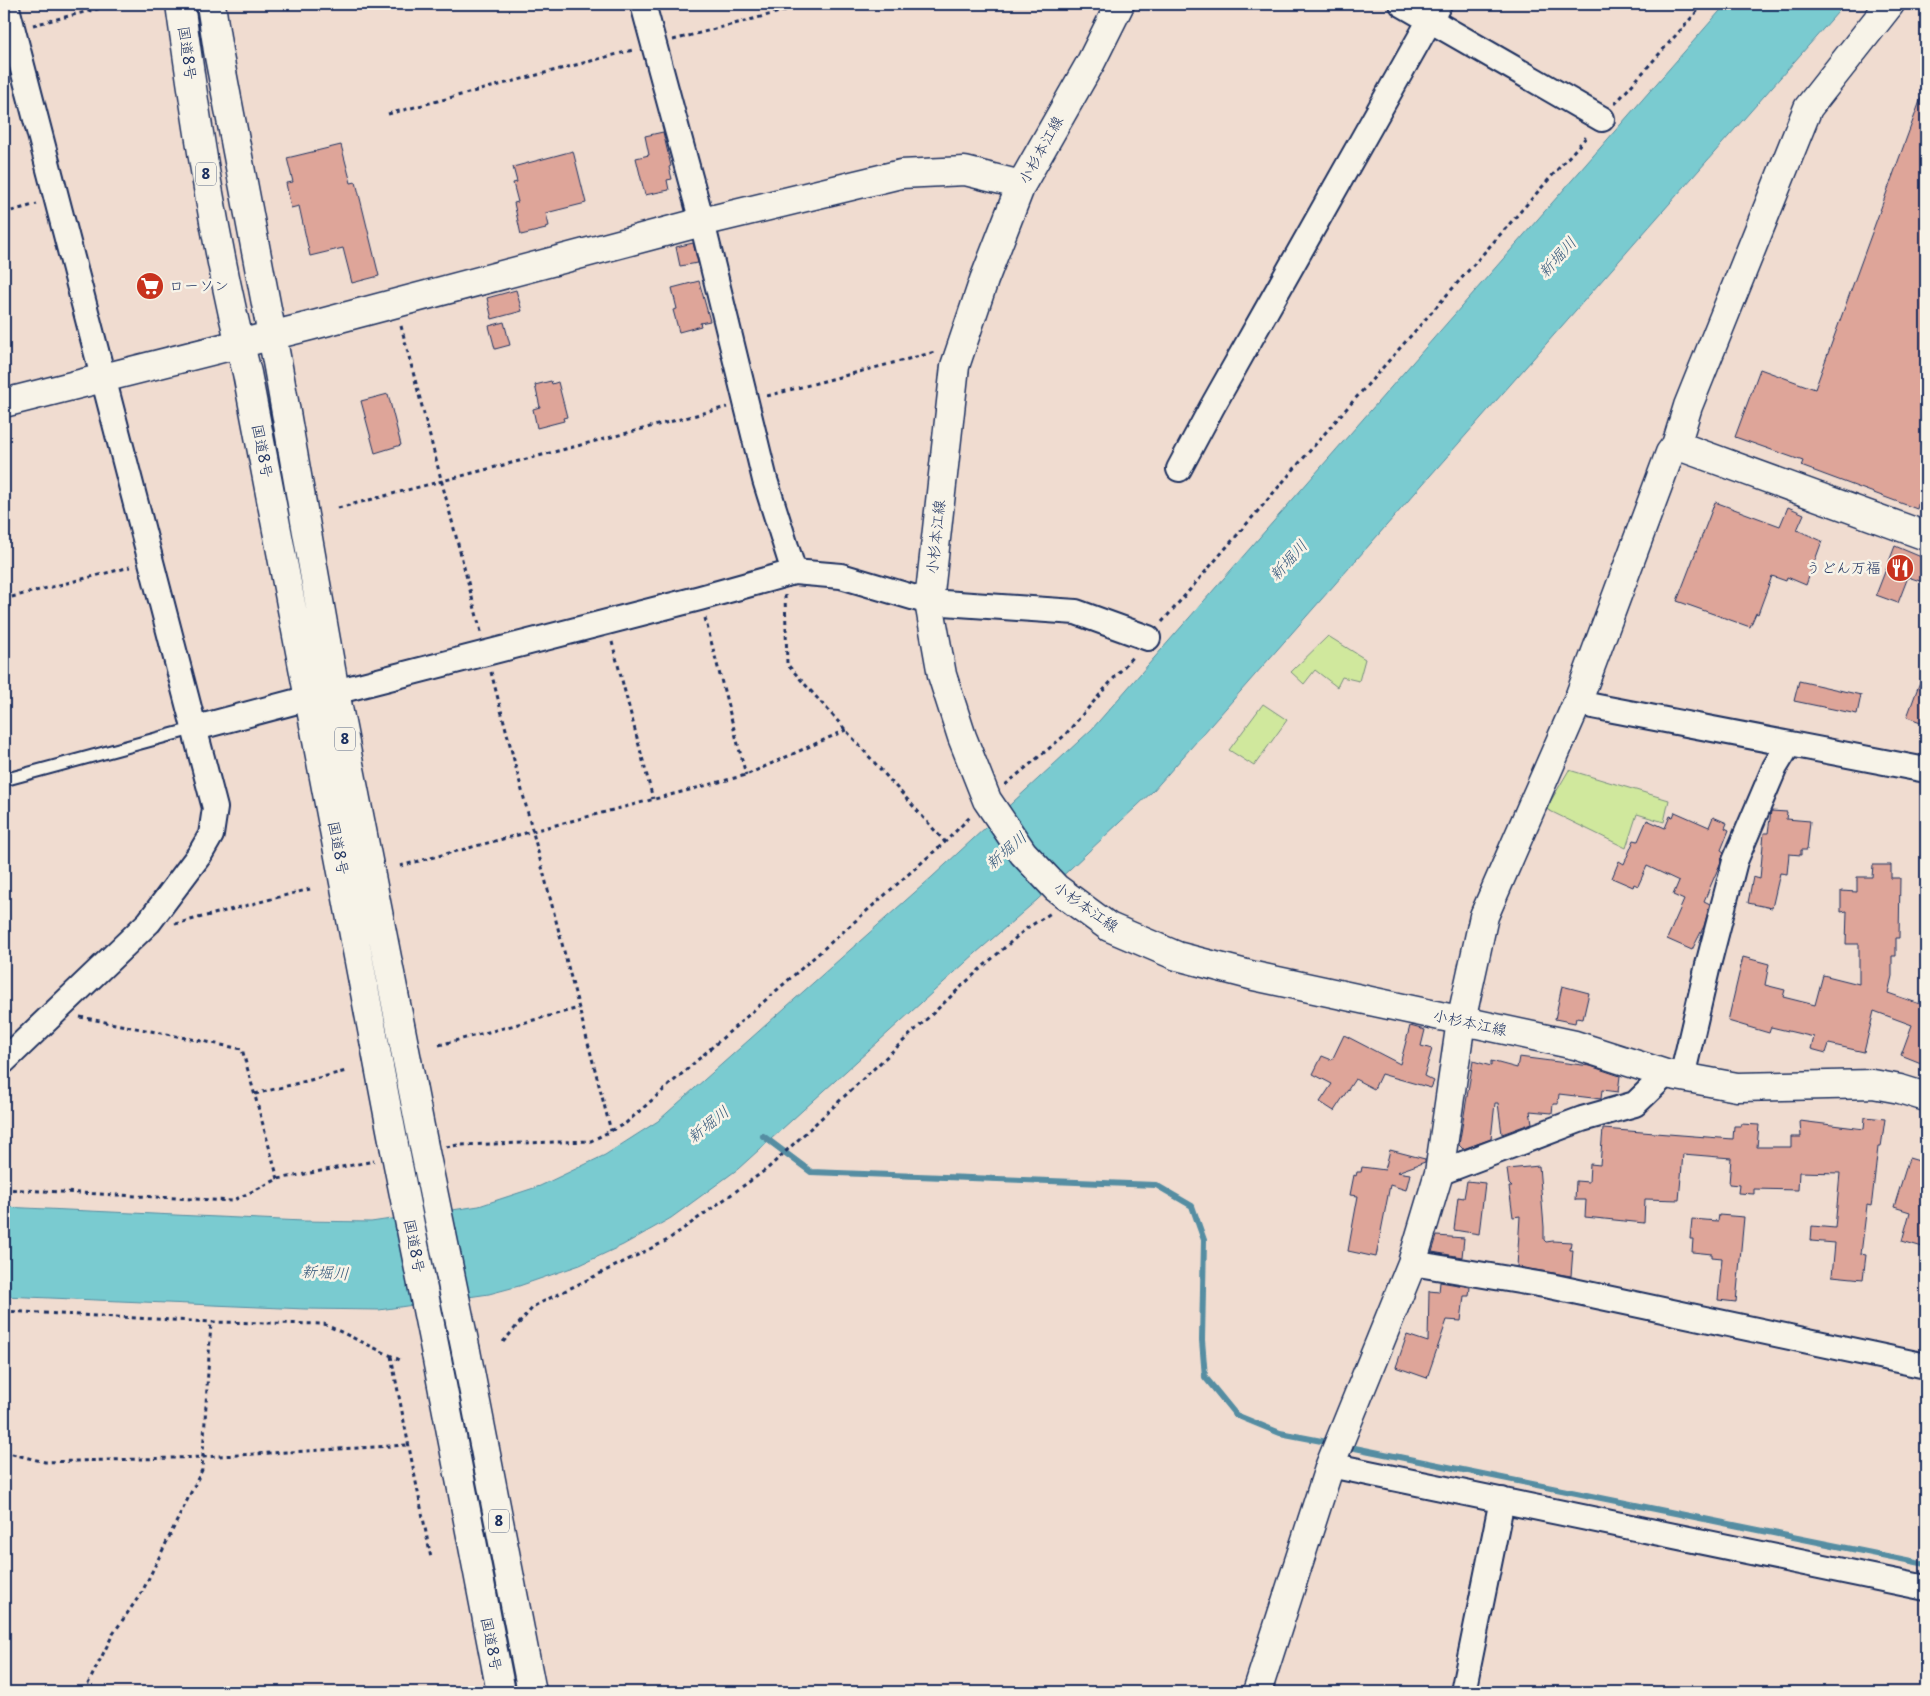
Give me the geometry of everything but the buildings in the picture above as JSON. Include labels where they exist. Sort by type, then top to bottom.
[{"type":"main road","name":"国道8号","points":[[180,4],[204,163],[239,343],[247,373],[309,698],[388,1152],[436,1354],[501,1692]]},
{"type":"main road","name":"国道8号","points":[[211,4],[270,335],[280,377],[335,692],[431,1146],[466,1351],[532,1692]]},
{"type":"main road","name":"小杉本江線","points":[[1120,4],[1091,62],[1021,185],[984,280],[955,366],[929,602],[942,674],[962,737],[990,806],[1023,853],[1064,895],[1109,926],[1177,956],[1254,976],[1575,1045],[1674,1075],[1737,1087],[1873,1084],[1900,1089],[1926,1097]]},
{"type":"main road","points":[[1257,1692],[1330,1465],[1412,1263],[1439,1173],[1461,1021],[1484,916],[1577,703],[1670,453],[1676,445],[1688,406],[1808,108],[1890,4]]},
{"type":"main road","points":[[4,403],[104,376],[395,304],[702,222],[901,174],[966,171],[1021,185]]},
{"type":"main road","points":[[1676,445],[1926,536]]},
{"type":"street","points":[[4,1061],[149,922],[200,854],[211,836],[215,808],[196,728],[6,4]]},
{"type":"street","points":[[643,4],[702,222],[789,573]]},
{"type":"street","points":[[1402,4],[1434,12],[1602,118]]},
{"type":"street","points":[[1179,469],[1434,12]]},
{"type":"street","points":[[335,692],[700,598],[789,573],[841,576],[929,602],[1076,612],[1148,638]]},
{"type":"street","points":[[196,728],[309,698]]},
{"type":"street","points":[[1577,703],[1926,770]]},
{"type":"street","points":[[1439,1173],[1582,1119],[1635,1104],[1674,1075],[1708,965],[1735,861],[1775,767],[1789,744]]},
{"type":"street","points":[[1412,1263],[1550,1286],[1926,1366]]},
{"type":"street","points":[[1330,1465],[1926,1588]]},
{"type":"street","points":[[1463,1692],[1502,1500]]},
{"type":"lane","points":[[4,780],[196,728]]},
{"type":"path","points":[[13,30],[117,4]]},
{"type":"path","points":[[388,114],[810,4]]},
{"type":"path","points":[[431,1146],[592,1141],[626,1124],[945,842],[990,806],[1064,736],[1346,410],[1700,8]]},
{"type":"path","points":[[4,213],[57,199]]},
{"type":"path","points":[[395,304],[611,1131]]},
{"type":"path","points":[[338,508],[962,345]]},
{"type":"path","points":[[4,599],[152,561]]},
{"type":"path","points":[[789,573],[787,664],[945,842]]},
{"type":"path","points":[[700,598],[746,775]]},
{"type":"path","points":[[607,622],[653,799]]},
{"type":"path","points":[[400,866],[746,775],[846,730]]},
{"type":"path","points":[[149,922],[166,926],[310,889]]},
{"type":"path","points":[[503,1342],[534,1306],[666,1241],[766,1169],[979,970],[1064,895]]},
{"type":"path","points":[[440,1045],[579,1008]]},
{"type":"path","points":[[55,1012],[242,1049],[278,1179]]},
{"type":"path","points":[[255,1094],[346,1071]]},
{"type":"path","points":[[4,1189],[232,1202],[278,1179],[388,1152]]},
{"type":"path","points":[[4,1310],[211,1322],[324,1324],[402,1361]]},
{"type":"path","points":[[86,1692],[86,1688],[113,1634],[146,1583],[202,1470],[211,1322]]},
{"type":"path","points":[[391,1355],[431,1558]]},
{"type":"path","points":[[4,1452],[46,1462],[203,1457],[408,1446]]},
{"type":"green space","points":[[1328,636],[1365,659],[1359,681],[1342,677],[1337,687],[1315,670],[1304,684],[1291,672]]},
{"type":"green space","points":[[1263,704],[1287,720],[1254,766],[1229,750]]},
{"type":"green space","points":[[1569,770],[1669,800],[1664,822],[1637,814],[1626,848],[1546,809]]},
{"type":"water","name":"新堀川","points":[[1726,4],[1845,4],[1153,791],[1037,900],[738,1169],[671,1218],[623,1245],[580,1265],[489,1294],[379,1310],[305,1309],[4,1296],[4,1207],[303,1221],[371,1222],[479,1206],[540,1186],[605,1155],[658,1121],[932,877],[1092,729]]},
{"type":"waterway","points":[[763,1136],[811,1172],[1156,1185],[1192,1206],[1204,1240],[1202,1340],[1205,1377],[1236,1415],[1280,1433],[1332,1443]]},
{"type":"waterway","points":[[1345,1446],[1926,1564]]},
{"type":"place","name":"ローソン","points":[[150,286]]},
{"type":"place","name":"うどん万福","points":[[1900,568]]}]
